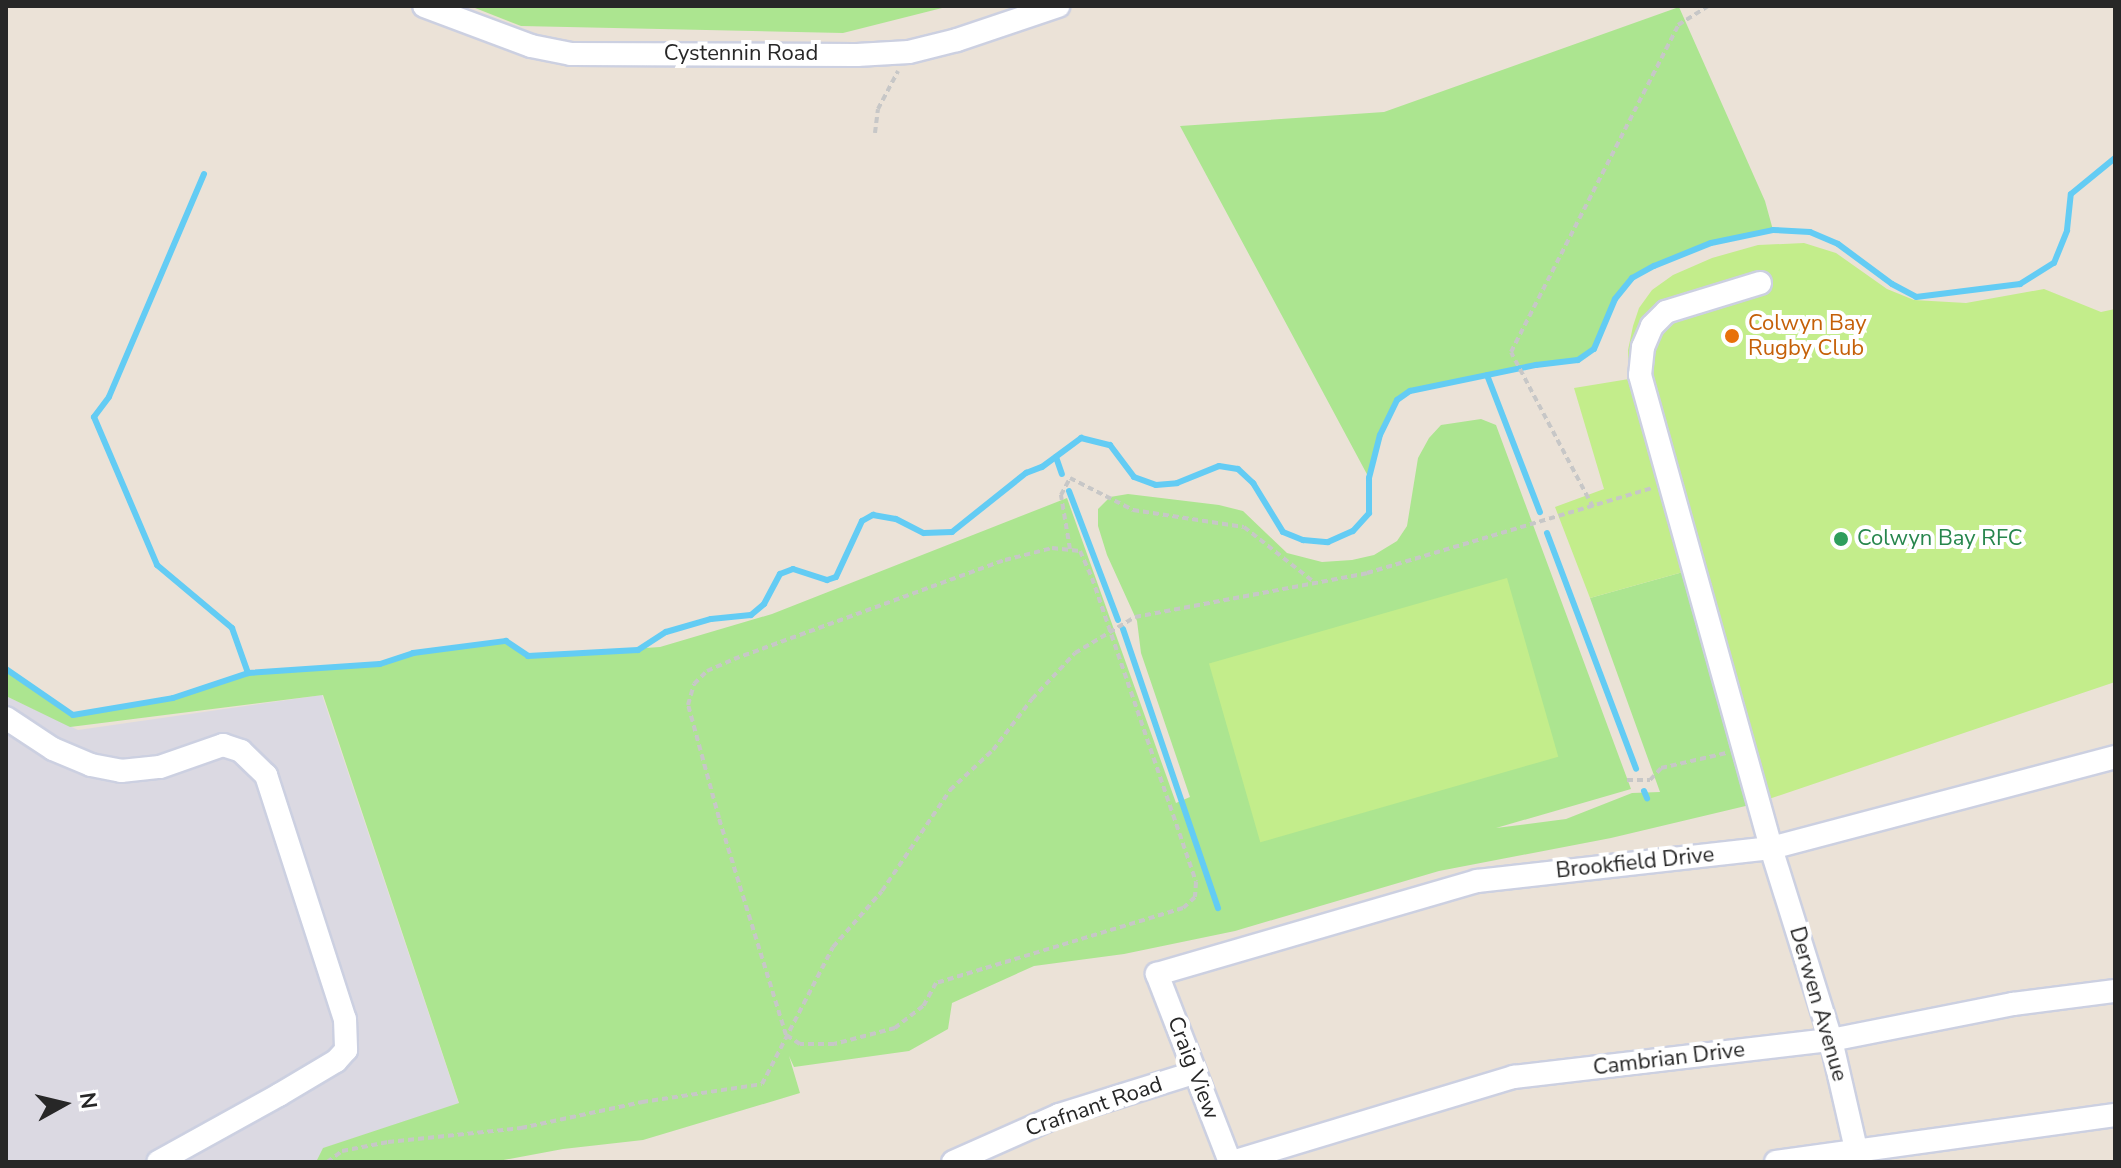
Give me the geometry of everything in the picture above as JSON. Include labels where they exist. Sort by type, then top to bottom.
[{"type":"street","name":"Cystennin Road","points":[[424,6],[531,46],[571,54],[909,52],[957,40],[1058,6]]},
{"type":"street","name":"Derwen Avenue","points":[[1760,283],[1666,312],[1652,326],[1643,347],[1640,375],[1771,848],[1831,1040],[1858,1155]]},
{"type":"street","points":[[6,718],[53,749],[91,765],[121,771],[160,767],[223,745],[241,751],[266,775],[345,1019],[346,1050],[336,1061],[158,1162]]},
{"type":"street","name":"Brookfield Drive","points":[[1157,974],[1477,881],[1771,848],[2115,757]]},
{"type":"street","name":"Craig View","points":[[1157,974],[1193,1073],[1231,1162]]},
{"type":"street","name":"Cambrian Drive","points":[[1231,1162],[1514,1077],[1831,1040],[2013,1004],[2115,991]]},
{"type":"street","name":"Crafnant Road","points":[[953,1162],[1059,1115],[1193,1073]]},
{"type":"street","points":[[1776,1162],[1858,1155],[2115,1115]]},
{"type":"path","points":[[1593,507],[1512,356],[1678,25],[1709,6]]},
{"type":"path","points":[[875,133],[878,109],[909,52]]},
{"type":"path","points":[[1070,549],[1061,495],[1070,478],[1133,510],[1244,527],[1315,583]]},
{"type":"path","points":[[327,1162],[342,1151],[388,1142],[521,1128],[642,1102],[762,1084],[833,947],[882,891],[950,790],[993,750],[1032,699],[1075,653],[1135,617],[1367,573],[1670,482]]},
{"type":"path","points":[[1052,548],[1080,551],[1110,631],[1196,882],[1195,897],[1173,912],[936,983],[923,1006],[895,1028],[834,1044],[800,1044],[786,1035],[695,734],[688,705],[694,684],[707,671],[734,659],[1005,560],[1052,548]]},
{"type":"path","points":[[1627,780],[1650,780],[1661,768],[1744,748]]},
{"type":"shaded area","points":[[322,695],[459,1104],[324,1148],[316,1162],[6,1162],[6,696],[78,730]]},
{"type":"green space","points":[[470,6],[950,6],[843,33],[521,26]]},
{"type":"green space","points":[[1679,7],[1765,201],[1773,230],[1711,243],[1632,278],[1615,299],[1594,349],[1578,360],[1536,365],[1410,391],[1397,400],[1380,435],[1369,478],[1180,126],[1384,112]]},
{"type":"green space","name":"Colwyn Bay RFC","points":[[1804,243],[1836,253],[1887,289],[1914,300],[1966,303],[2044,289],[2101,312],[2115,309],[2115,682],[1754,804],[1683,572],[1590,598],[1555,507],[1604,489],[1574,388],[1629,379],[1628,350],[1633,326],[1639,308],[1652,290],[1673,275],[1712,258],[1758,245]]},
{"type":"green space","points":[[1481,419],[1496,425],[1631,789],[1496,828],[1566,819],[1632,793],[1660,792],[1590,598],[1683,572],[1754,804],[1611,838],[1439,871],[1235,931],[1124,954],[1034,966],[952,1003],[948,1029],[909,1051],[794,1067],[789,1056],[800,1093],[643,1140],[563,1149],[493,1162],[316,1162],[323,1148],[459,1103],[323,695],[70,727],[6,696],[6,669],[73,715],[173,698],[248,673],[380,664],[413,653],[506,641],[528,656],[660,647],[772,614],[1067,498],[1176,803],[1190,797],[1141,653],[1137,621],[1107,555],[1098,526],[1098,509],[1110,497],[1128,494],[1219,505],[1243,511],[1287,553],[1322,562],[1374,555],[1397,541],[1407,526],[1418,458],[1429,438],[1441,425]]},
{"type":"green space","points":[[1507,578],[1558,757],[1260,842],[1209,663]]},
{"type":"waterway","points":[[6,669],[73,715],[173,698],[248,673],[380,664],[413,653],[506,641],[528,656],[638,650],[666,632],[711,619],[751,615],[764,604],[780,574],[793,569],[827,580],[836,577],[862,521],[873,515],[896,519],[924,533],[952,532],[1026,473],[1042,467],[1081,438],[1110,445],[1134,477],[1156,485],[1177,483],[1219,466],[1238,469],[1253,483],[1283,532],[1303,540],[1328,542],[1353,531],[1369,513],[1369,478],[1380,435],[1397,400],[1410,391],[1536,365],[1578,360],[1594,349],[1615,299],[1632,278],[1654,266],[1711,243],[1773,230],[1810,232],[1838,244],[1892,284],[1916,297],[2020,284],[2054,263],[2067,230],[2071,194],[2115,158]]},
{"type":"waterway","points":[[204,174],[109,397],[94,417],[157,565],[232,628],[248,673]]},
{"type":"waterway","points":[[1487,375],[1540,512]]},
{"type":"waterway","points":[[1056,457],[1062,474]]},
{"type":"waterway","points":[[1069,491],[1118,620]]},
{"type":"waterway","points":[[1547,533],[1636,769]]},
{"type":"waterway","points":[[1123,629],[1218,908]]},
{"type":"waterway","points":[[1644,791],[1647,798]]},
{"type":"place","name":"Colwyn Bay Rugby Club","points":[[1732,336]]},
{"type":"place","name":"Colwyn Bay RFC","points":[[1841,539]]}]
